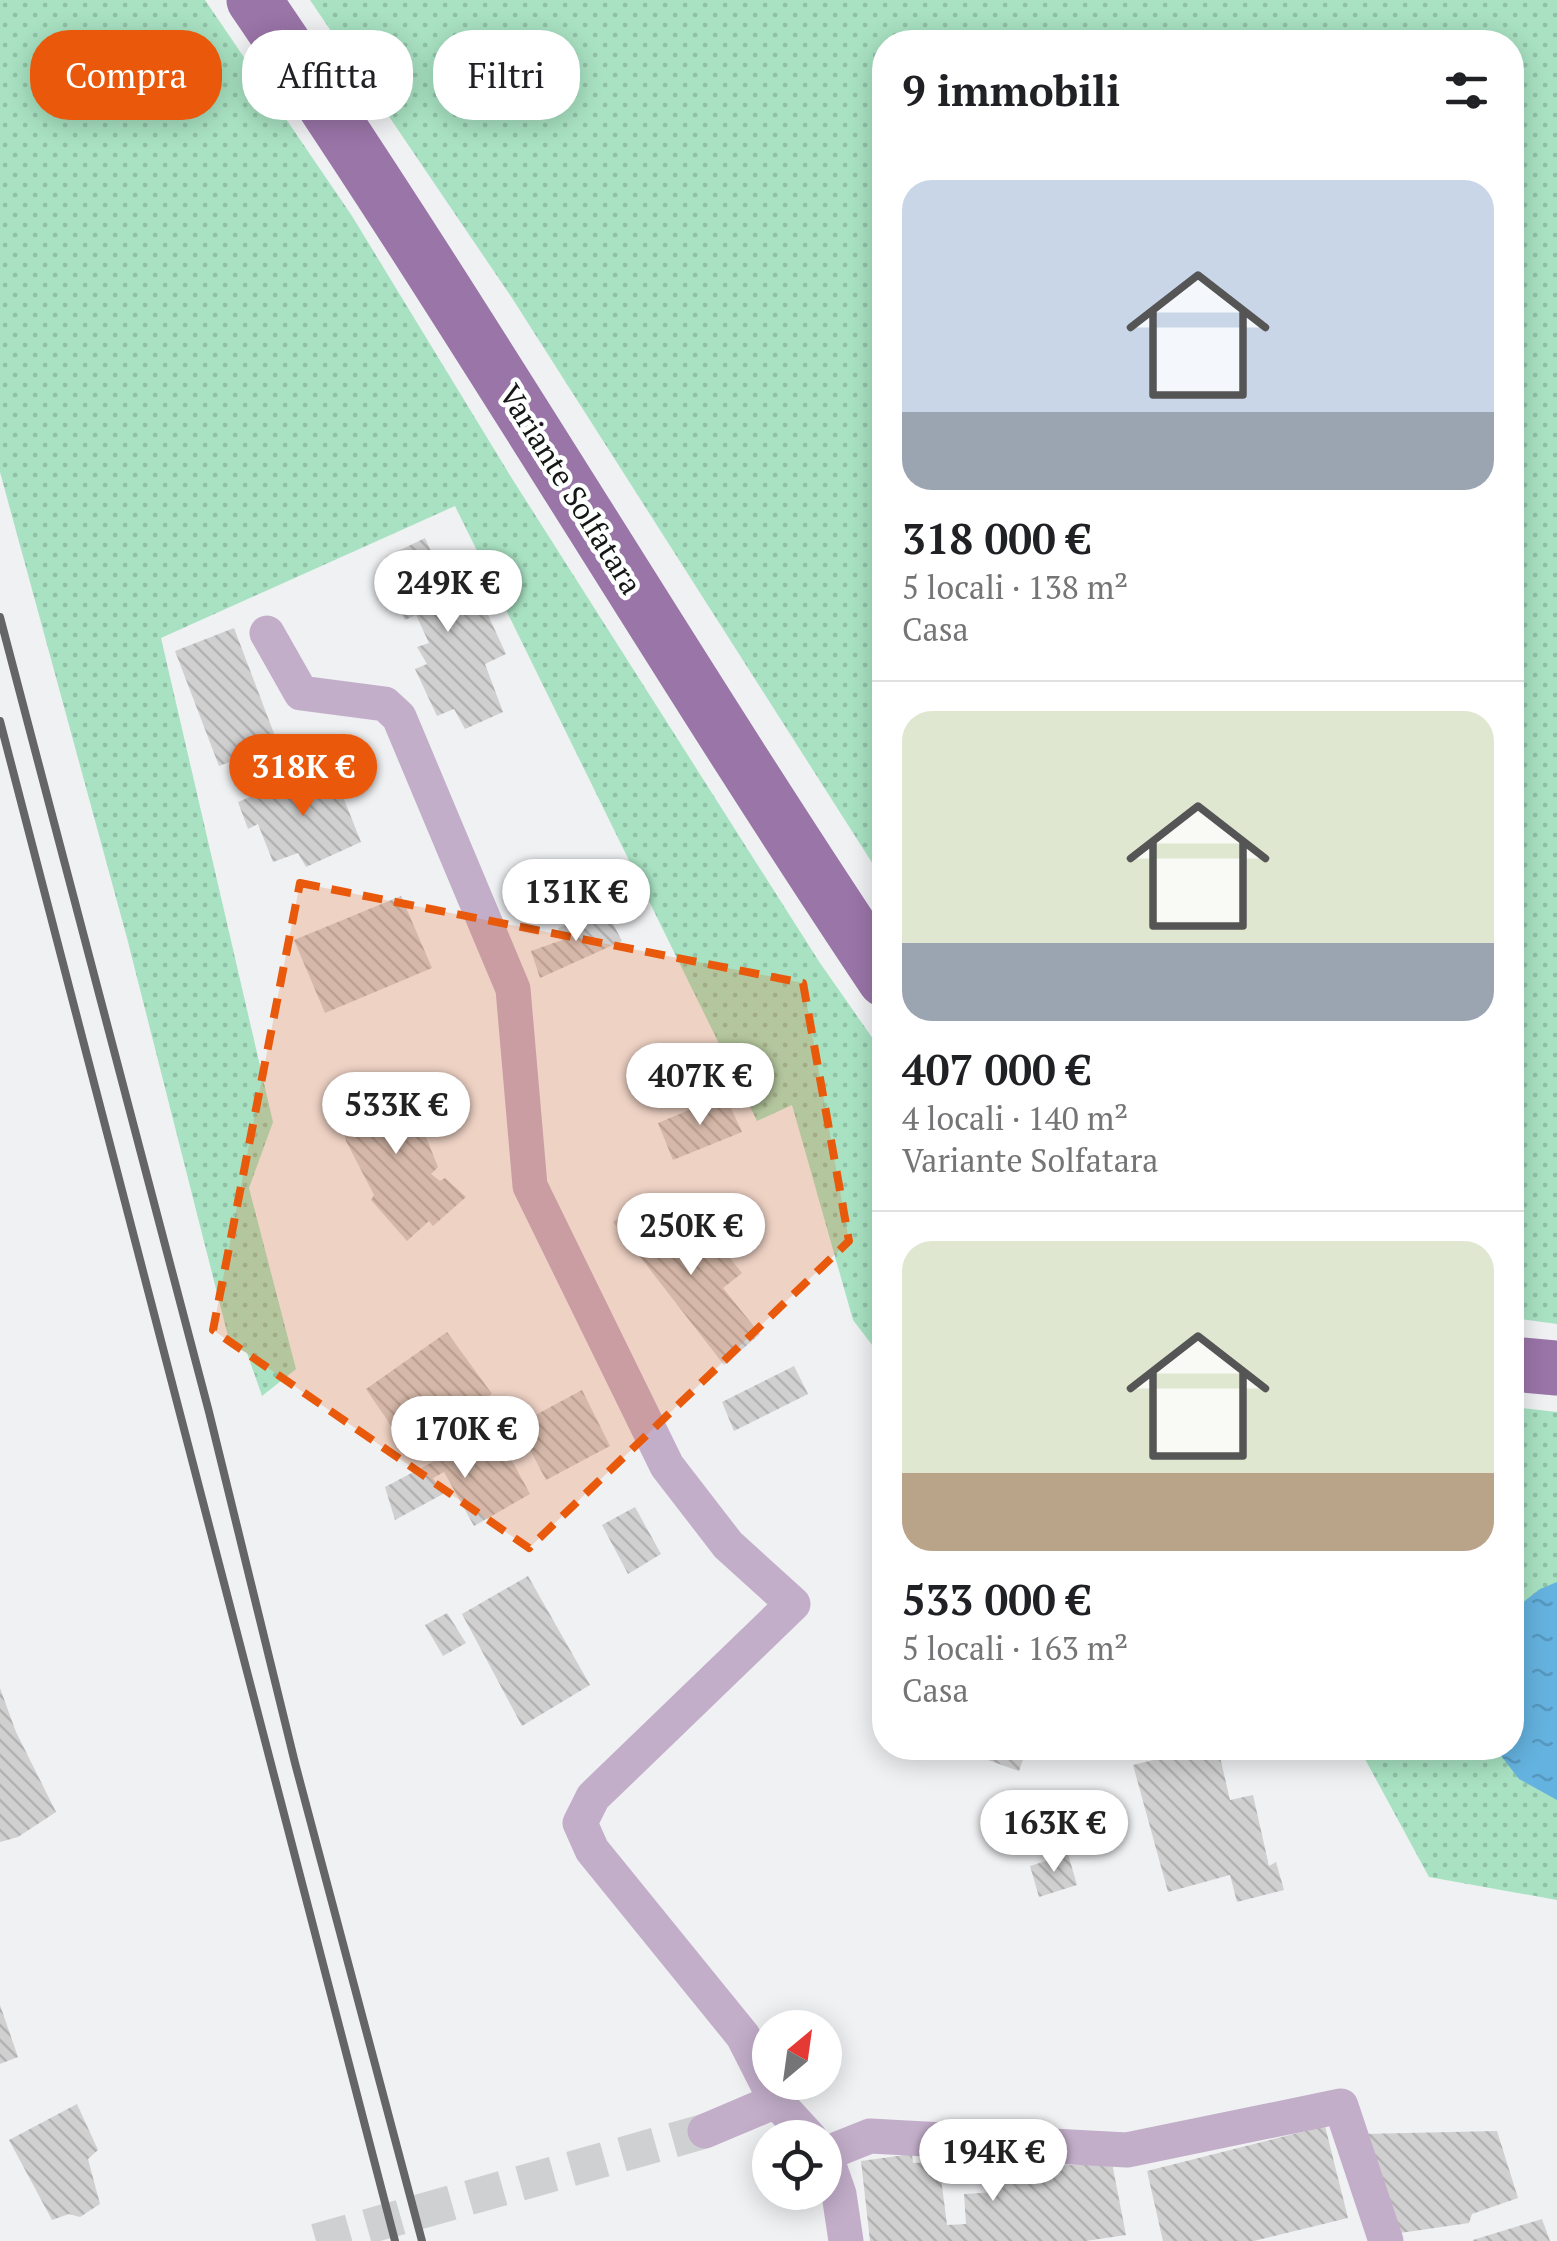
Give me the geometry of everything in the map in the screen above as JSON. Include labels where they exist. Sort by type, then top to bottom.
[{"type":"main road","name":"Variante Solfatara","points":[[254,0],[364,160],[780,822],[872,960]]},
{"type":"main road","points":[[1524,1365],[1557,1368]]},
{"type":"street","points":[[267,633],[301,693],[385,704],[399,717],[514,988],[530,1186],[667,1466],[728,1545],[794,1604],[593,1797],[580,1822],[592,1850],[743,2036],[776,2101],[793,2120]]},
{"type":"street","points":[[705,2131],[776,2101]]},
{"type":"street","points":[[842,2147],[870,2136],[1127,2150],[1341,2106],[1386,2241]]},
{"type":"street","points":[[841,2210],[846,2241]]},
{"type":"highlighted area","points":[[300,883],[803,983],[849,1241],[529,1548],[213,1330]]},
{"type":"green space","points":[[0,0],[205,0],[242,54],[242,120],[287,120],[352,216],[511,477],[820,963],[872,1037],[872,1345],[853,1320],[792,1105],[757,1121],[455,506],[161,638],[273,1122],[249,1188],[296,1369],[262,1396],[247,1353],[230,1344],[127,938],[0,472]]},
{"type":"green space","points":[[310,0],[1557,0],[1557,1324],[1524,1320],[1524,30],[872,30],[872,863],[512,298],[391,120],[413,120],[413,30],[330,30]]},
{"type":"green space","points":[[1524,1408],[1557,1412],[1557,1900],[1429,1877],[1366,1760],[1524,1760]]},
{"type":"water","points":[[1557,1582],[1557,1800],[1519,1779],[1504,1760],[1524,1760],[1524,1601]]},
{"type":"building","points":[[425,538],[446,585],[470,576],[506,654],[485,664],[503,712],[465,729],[454,709],[437,716],[415,669],[427,664],[417,647],[429,643],[416,615],[405,620],[385,584],[396,579],[386,557]]},
{"type":"building","points":[[234,628],[278,744],[219,766],[175,651]]},
{"type":"building","points":[[332,769],[361,842],[306,867],[298,853],[273,862],[258,824],[248,829],[238,802],[307,773],[310,779]]},
{"type":"building","points":[[401,896],[432,968],[325,1013],[294,940]]},
{"type":"building","points":[[596,913],[599,922],[610,918],[622,941],[540,978],[531,951],[562,940],[558,928]]},
{"type":"building","points":[[405,1076],[413,1104],[406,1106],[409,1116],[417,1115],[438,1167],[431,1174],[440,1181],[445,1178],[466,1197],[433,1226],[429,1221],[407,1241],[371,1200],[374,1195],[346,1141],[338,1097],[365,1090],[365,1085]]},
{"type":"building","points":[[725,1095],[742,1132],[673,1160],[658,1123]]},
{"type":"building","points":[[649,1196],[690,1249],[710,1233],[742,1273],[723,1288],[760,1334],[724,1365],[613,1222]]},
{"type":"building","points":[[447,1332],[492,1394],[409,1452],[366,1389]]},
{"type":"building","points":[[794,1366],[808,1394],[734,1431],[722,1402]]},
{"type":"building","points":[[582,1390],[610,1446],[546,1480],[517,1425]]},
{"type":"building","points":[[495,1429],[530,1494],[474,1526],[444,1472],[433,1478],[443,1494],[395,1520],[385,1487]]},
{"type":"building","points":[[635,1507],[661,1554],[628,1574],[602,1525]]},
{"type":"building","points":[[528,1576],[590,1685],[522,1726],[462,1614]]},
{"type":"building","points":[[447,1613],[466,1643],[443,1656],[425,1625]]},
{"type":"building","points":[[0,1688],[16,1732],[56,1812],[18,1837],[0,1842]]},
{"type":"building","points":[[988,1760],[1023,1760],[1019,1771]]},
{"type":"building","points":[[1153,1760],[1221,1760],[1230,1800],[1253,1795],[1269,1866],[1276,1862],[1284,1890],[1237,1902],[1230,1875],[1168,1892],[1133,1765]]},
{"type":"building","points":[[1068,1854],[1077,1885],[1039,1897],[1030,1866]]},
{"type":"building","points":[[0,2005],[18,2057],[0,2064]]},
{"type":"building","points":[[77,2104],[98,2150],[88,2159],[100,2204],[80,2217],[69,2214],[52,2220],[9,2140]]},
{"type":"building","points":[[1325,2126],[1348,2218],[1254,2241],[1163,2241],[1147,2171]]},
{"type":"building","points":[[1497,2131],[1518,2198],[1472,2214],[1469,2223],[1400,2233],[1362,2134]]},
{"type":"building","points":[[912,2154],[913,2163],[939,2162],[947,2225],[966,2224],[964,2194],[996,2192],[993,2169],[1112,2163],[1126,2235],[1086,2241],[870,2241],[861,2161]]},
{"type":"building","points":[[1542,2219],[1550,2241],[1473,2241],[1473,2240]]},
{"type":"tunnel","points":[[316,2241],[705,2131]]},
{"type":"railway","points":[[0,617],[422,2241]]},
{"type":"railway","points":[[0,721],[395,2241]]}]
